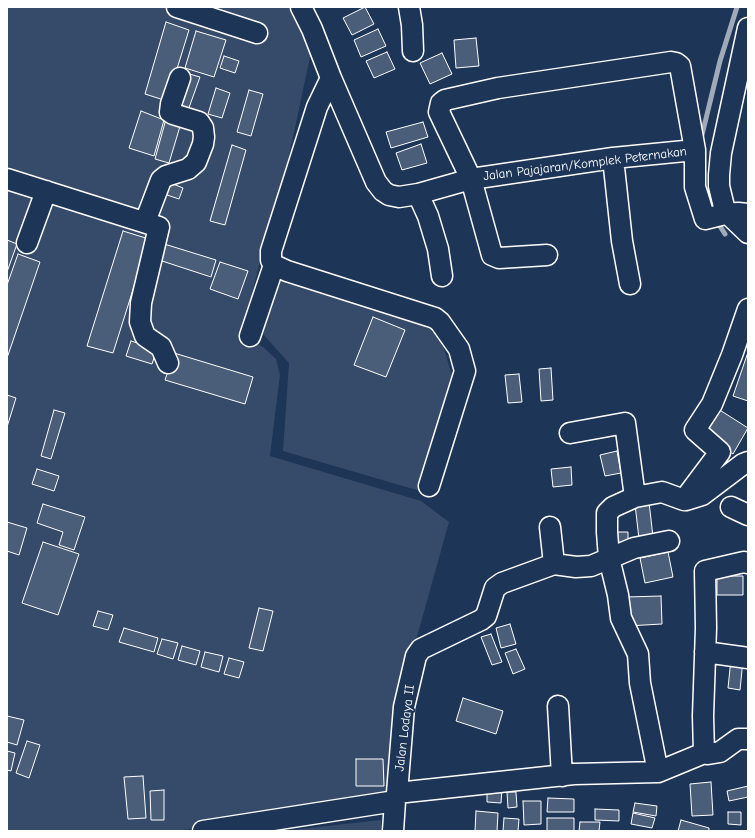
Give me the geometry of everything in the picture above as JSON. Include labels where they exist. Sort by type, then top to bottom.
[{"type":"street","points":[[177,7],[257,33]]},
{"type":"street","name":"Jalan Pajajaran/Komplek Peternakan","points":[[301,7],[312,29],[376,182],[382,190],[389,195],[399,196],[418,194],[471,179],[613,158],[695,150],[680,66],[671,62],[498,88],[445,100],[441,103],[439,112],[471,179],[492,255],[499,258],[547,255]]},
{"type":"street","points":[[409,7],[414,51]]},
{"type":"street","points":[[748,28],[721,153],[720,186],[730,215],[748,233]]},
{"type":"street","points":[[145,222],[161,180],[166,176],[188,169],[196,162],[203,144],[204,137],[199,122],[170,112],[171,104],[180,78]]},
{"type":"street","points":[[332,78],[317,107],[271,250],[271,260],[274,266],[287,271],[436,318],[459,349],[465,371],[429,486]]},
{"type":"street","points":[[695,150],[695,187],[705,219],[730,215]]},
{"type":"street","points":[[613,158],[622,241],[630,284]]},
{"type":"street","points":[[7,179],[46,190],[159,227],[141,304],[140,322],[145,336],[161,347],[168,363]]},
{"type":"street","points":[[27,244],[46,190]]},
{"type":"street","points":[[418,194],[428,216],[438,249],[442,276]]},
{"type":"street","points":[[250,336],[274,266]]},
{"type":"street","points":[[684,500],[720,452],[695,430],[712,404],[748,309]]},
{"type":"street","points":[[570,433],[625,424],[634,497]]},
{"type":"street","points":[[658,772],[640,682],[638,654],[621,618],[618,595],[609,558],[606,532],[607,513],[613,507],[634,497],[662,492],[684,500],[702,495],[743,464],[748,462]]},
{"type":"street","points":[[550,528],[554,564]]},
{"type":"street","name":"Jalan Lodaya II","points":[[394,831],[404,707],[416,656],[421,649],[481,620],[486,616],[495,588],[502,583],[554,564],[584,567],[590,566],[634,548],[669,541]]},
{"type":"street","points":[[704,753],[703,716],[706,611],[705,571],[744,562],[748,563]]},
{"type":"street","points":[[705,652],[748,658]]},
{"type":"street","points":[[558,706],[562,776]]},
{"type":"street","points":[[203,831],[396,797],[574,774],[658,772],[704,753],[708,754],[720,752],[743,739]]},
{"type":"shaded area","points":[[7,7],[295,7],[311,46],[310,57],[281,194],[259,266],[241,336],[263,347],[276,359],[280,375],[270,456],[421,501],[449,522],[401,694],[394,794],[178,831],[7,831]]},
{"type":"shaded area","points":[[275,271],[435,320],[456,388],[420,491],[283,451],[289,363],[262,333]]},
{"type":"shaded area","points":[[381,820],[382,831],[283,831]]},
{"type":"building","points":[[365,7],[374,24],[352,35],[343,18]]},
{"type":"building","points":[[166,22],[189,30],[167,101],[145,94]]},
{"type":"building","points":[[378,29],[386,46],[361,57],[354,40]]},
{"type":"building","points":[[196,31],[226,40],[214,77],[185,68]]},
{"type":"building","points":[[476,38],[479,66],[456,68],[454,40]]},
{"type":"building","points":[[387,52],[395,69],[374,78],[366,61]]},
{"type":"building","points":[[442,53],[452,74],[430,84],[420,63]]},
{"type":"building","points":[[224,56],[239,61],[235,73],[220,68]]},
{"type":"building","points":[[186,73],[200,77],[186,116],[173,112]]},
{"type":"building","points":[[216,88],[230,93],[222,118],[208,114]]},
{"type":"building","points":[[249,90],[263,94],[251,136],[237,132]]},
{"type":"building","points":[[141,111],[164,120],[154,156],[129,148]]},
{"type":"building","points":[[166,119],[181,123],[169,163],[155,159]]},
{"type":"building","points":[[423,122],[428,137],[391,148],[386,132]]},
{"type":"building","points":[[421,144],[427,163],[402,170],[396,153]]},
{"type":"building","points":[[232,145],[246,150],[225,225],[210,221]]},
{"type":"building","points":[[166,181],[183,188],[179,199],[161,193]]},
{"type":"building","points":[[123,231],[149,239],[113,353],[87,346]]},
{"type":"building","points":[[7,240],[17,244],[7,272]]},
{"type":"building","points":[[161,243],[216,260],[211,277],[156,259]]},
{"type":"building","points":[[18,254],[40,262],[7,358],[7,285]]},
{"type":"building","points":[[220,262],[248,271],[238,299],[210,289]]},
{"type":"building","points":[[373,317],[405,330],[386,377],[354,365]]},
{"type":"building","points":[[131,341],[157,349],[152,364],[126,356]]},
{"type":"building","points":[[748,352],[748,401],[733,396]]},
{"type":"building","points":[[174,353],[253,377],[245,404],[165,380]]},
{"type":"building","points":[[551,368],[553,400],[541,401],[539,369]]},
{"type":"building","points":[[519,374],[522,402],[508,403],[505,375]]},
{"type":"building","points":[[7,395],[16,398],[7,427]]},
{"type":"building","points":[[715,407],[748,428],[733,454],[699,432]]},
{"type":"building","points":[[54,410],[65,413],[51,459],[41,456]]},
{"type":"building","points":[[617,451],[621,473],[605,476],[600,455]]},
{"type":"building","points":[[571,467],[572,485],[553,487],[551,469]]},
{"type":"building","points":[[37,469],[59,476],[54,491],[32,484]]},
{"type":"building","points":[[649,502],[653,537],[639,539],[635,504]]},
{"type":"building","points":[[43,504],[85,517],[74,550],[59,545],[63,532],[37,523]]},
{"type":"building","points":[[7,522],[27,528],[19,555],[7,551]]},
{"type":"building","points":[[609,532],[628,532],[628,547],[610,547]]},
{"type":"building","points":[[43,542],[79,554],[58,615],[22,603]]},
{"type":"building","points":[[668,552],[673,577],[645,583],[640,558]]},
{"type":"building","points":[[717,576],[743,576],[743,595],[717,595]]},
{"type":"building","points":[[661,596],[662,624],[627,626],[626,597]]},
{"type":"building","points":[[259,608],[273,611],[263,651],[249,648]]},
{"type":"building","points":[[98,611],[113,615],[108,630],[93,626]]},
{"type":"building","points":[[510,624],[516,644],[501,648],[496,628]]},
{"type":"building","points":[[124,628],[158,638],[154,652],[119,642]]},
{"type":"building","points":[[491,634],[502,662],[492,665],[481,637]]},
{"type":"building","points":[[162,639],[178,643],[173,659],[157,654]]},
{"type":"building","points":[[182,646],[200,651],[196,665],[178,660]]},
{"type":"building","points":[[516,649],[525,669],[513,674],[505,653]]},
{"type":"building","points":[[205,652],[223,656],[219,672],[201,667]]},
{"type":"building","points":[[229,658],[244,662],[239,678],[224,674]]},
{"type":"building","points":[[731,659],[743,660],[740,690],[728,688]]},
{"type":"building","points":[[463,698],[503,711],[496,734],[456,721]]},
{"type":"building","points":[[7,716],[24,720],[17,745],[7,742]]},
{"type":"building","points":[[27,741],[40,745],[29,778],[16,773]]},
{"type":"building","points":[[7,751],[15,753],[11,771],[7,770]]},
{"type":"building","points":[[356,759],[383,759],[384,786],[356,786]]},
{"type":"building","points":[[143,776],[146,818],[128,819],[124,777]]},
{"type":"building","points":[[711,782],[713,815],[692,816],[690,784]]},
{"type":"building","points":[[748,786],[748,797],[729,801],[727,791]]},
{"type":"building","points":[[487,788],[502,788],[501,803],[487,802]]},
{"type":"building","points":[[164,790],[164,820],[151,820],[150,791]]},
{"type":"building","points":[[507,792],[516,792],[517,807],[508,808]]},
{"type":"building","points":[[548,798],[574,799],[574,812],[547,812]]},
{"type":"building","points":[[523,801],[541,801],[541,824],[524,825]]},
{"type":"building","points":[[635,803],[657,806],[656,816],[633,812]]},
{"type":"building","points":[[595,809],[619,810],[619,821],[595,820]]},
{"type":"building","points":[[476,811],[498,813],[497,831],[475,831]]},
{"type":"building","points":[[728,812],[741,812],[741,825],[728,824]]},
{"type":"building","points":[[633,813],[655,818],[652,828],[631,824]]},
{"type":"building","points":[[504,818],[519,819],[518,831],[503,831]]},
{"type":"building","points":[[547,818],[574,818],[574,831],[547,831]]},
{"type":"building","points":[[681,820],[709,828],[709,831],[678,831]]},
{"type":"building","points":[[580,822],[600,822],[599,831],[579,831]]},
{"type":"waterway","points":[[701,139],[720,61],[737,7]]},
{"type":"waterway","points":[[716,220],[725,234]]}]
